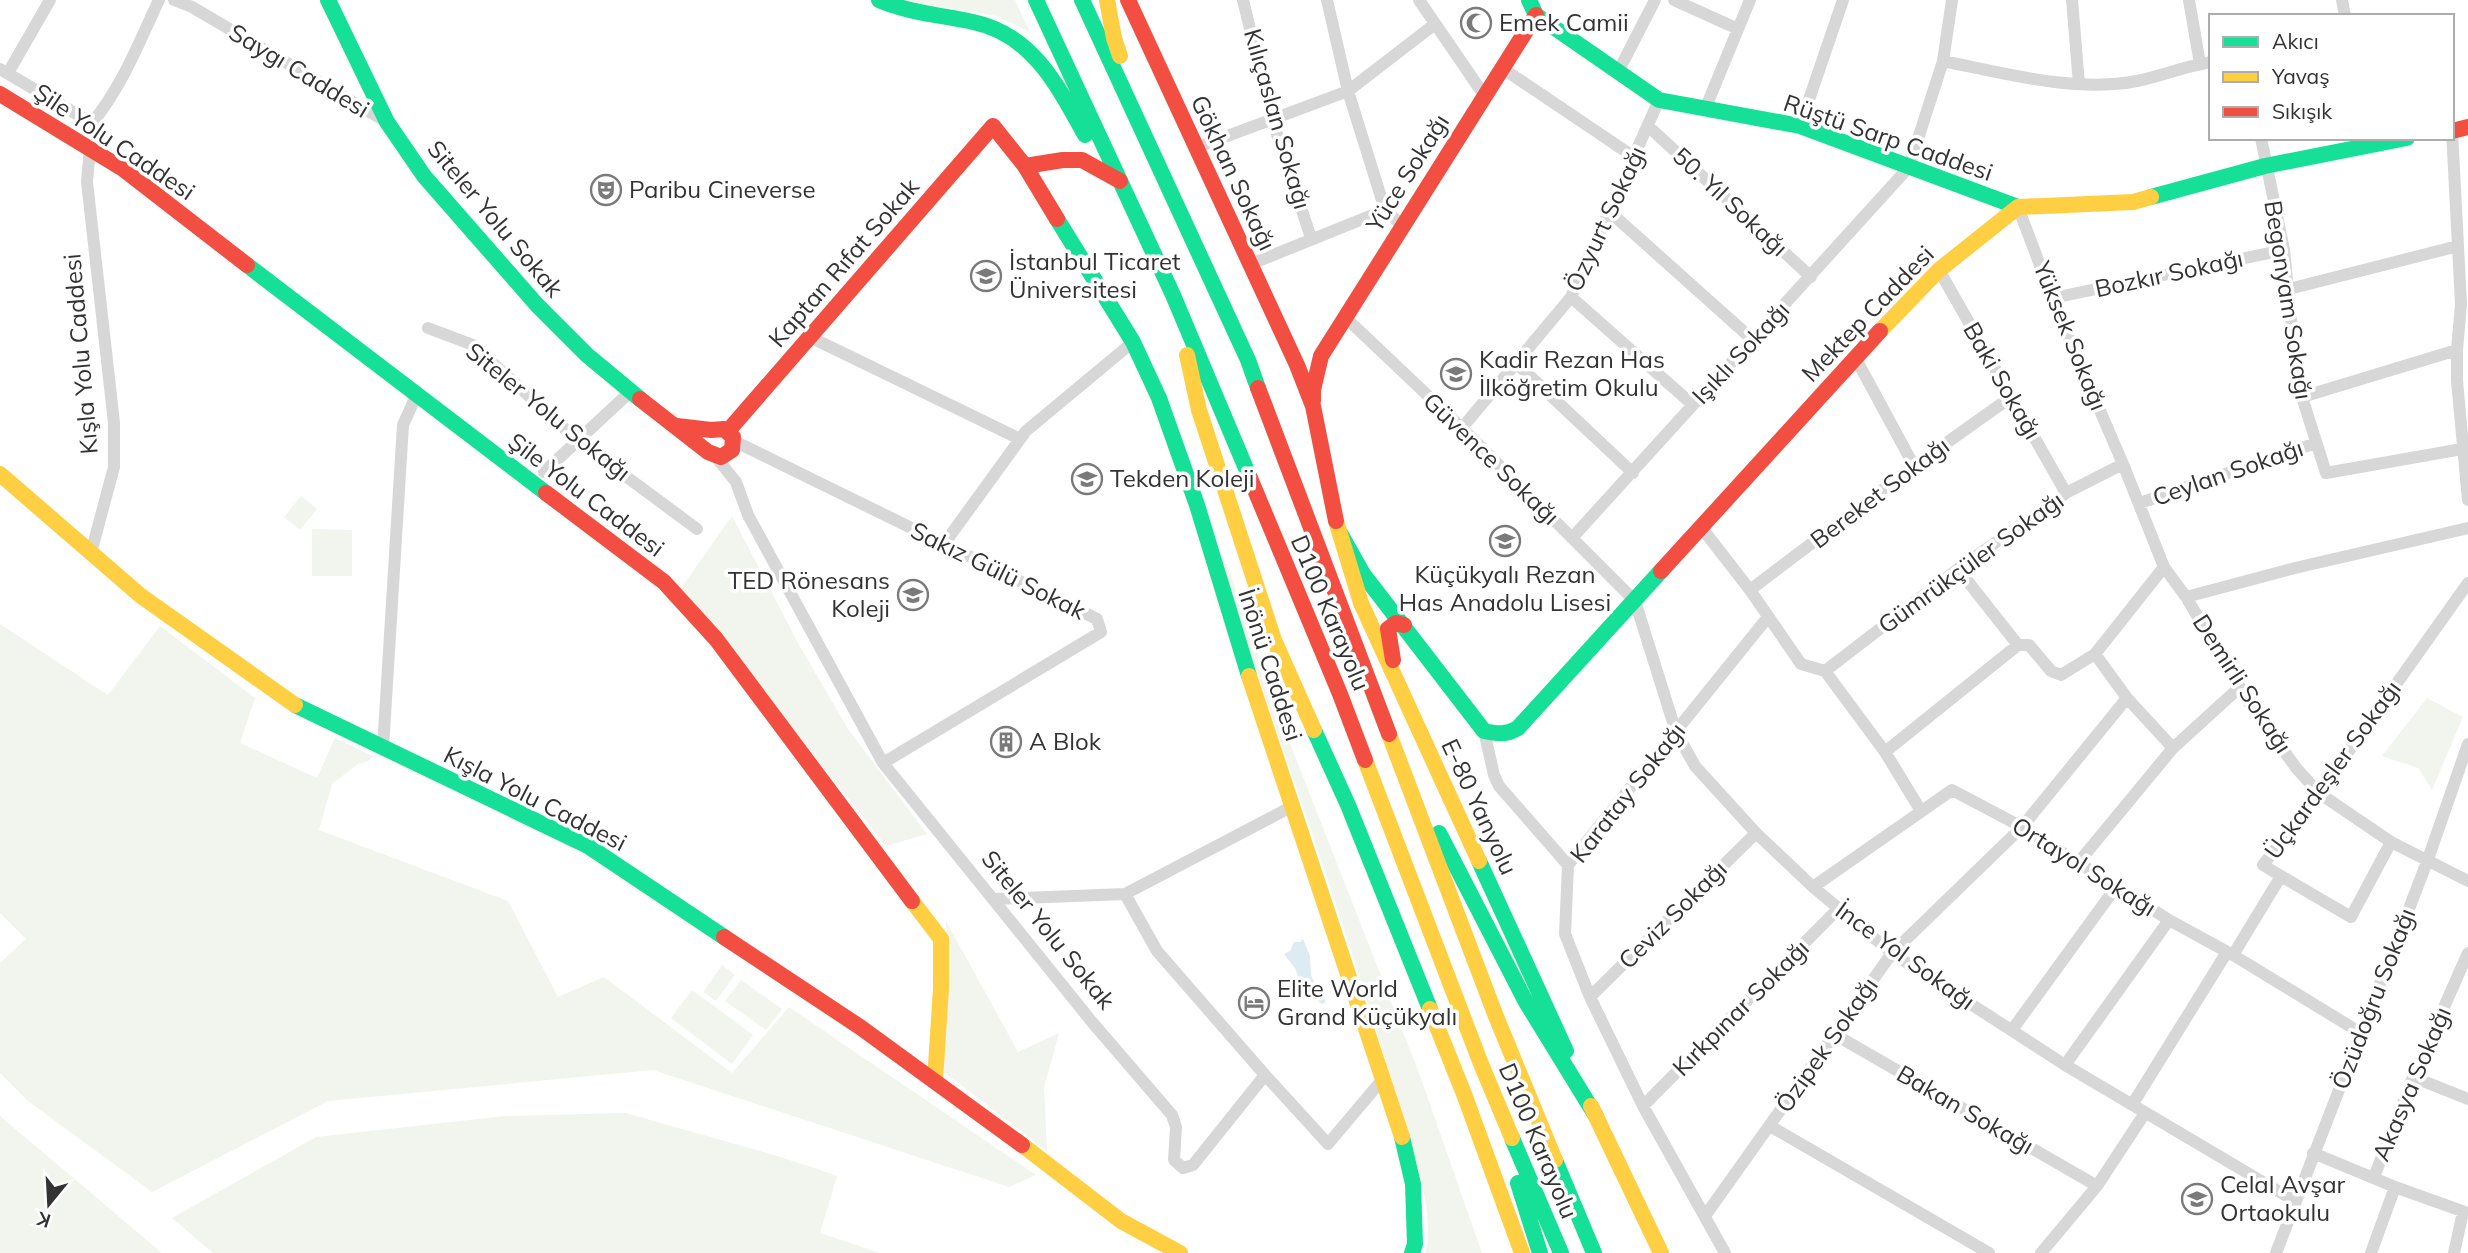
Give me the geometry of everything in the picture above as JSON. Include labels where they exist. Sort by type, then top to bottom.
[{"type":"main road","points":[[879,0],[937,18],[975,22],[1013,36],[1045,65],[1094,152],[1120,181]]},
{"type":"main road","name":"D100 Karayolu","points":[[1036,0],[1173,295],[1340,694],[1481,1065],[1561,1253]]},
{"type":"main road","name":"D100 Karayolu","points":[[1082,0],[1248,360],[1495,1014],[1594,1253]]},
{"type":"main road","points":[[1107,0],[1114,38],[1167,186]]},
{"type":"main road","name":"Gökhan Sokağı","points":[[1128,0],[1297,365]]},
{"type":"main road","name":"Siteler Yolu Sokak","points":[[329,1],[387,122],[440,194],[512,279],[550,319],[630,392],[712,454]]},
{"type":"main road","name":"Rüştü Sarp Caddesi","points":[[1532,7],[1659,100],[1800,126],[2018,207]]},
{"type":"main road","name":"Yüce Sokağı","points":[[1321,356],[1502,68],[1532,7]]},
{"type":"main road","name":"Şile Yolu Caddesi","points":[[0,94],[123,169],[416,396],[664,582],[716,639],[941,939],[941,988],[934,1081]]},
{"type":"main road","name":"İnönü Caddesi","points":[[993,126],[1025,166],[1133,342],[1159,398],[1197,505],[1264,723],[1401,1134],[1413,1184],[1415,1244],[1412,1253]]},
{"type":"main road","name":"Kaptan Rıfat Sokak","points":[[712,454],[729,454],[724,434],[993,126]]},
{"type":"main road","points":[[2018,207],[2133,202],[2367,141]]},
{"type":"main road","points":[[1025,166],[1082,160],[1120,181]]},
{"type":"main road","name":"Mektep Caddesi","points":[[1483,731],[1505,735],[1518,728],[1855,357],[1939,270],[2018,207]]},
{"type":"main road","points":[[1173,295],[1199,410],[1274,640],[1348,805],[1464,1094],[1522,1253]]},
{"type":"main road","points":[[1297,365],[1311,363],[1321,356]]},
{"type":"main road","points":[[1313,406],[1313,390],[1321,356]]},
{"type":"main road","name":"E-80 Yanyolu","points":[[1297,365],[1313,406],[1340,533],[1361,603],[1661,1253]]},
{"type":"main road","points":[[677,426],[724,434]]},
{"type":"main road","points":[[712,454],[705,438],[724,434]]},
{"type":"main road","name":"Kışla Yolu Caddesi","points":[[0,474],[141,596],[290,703],[588,846],[860,1027],[1121,1221],[1180,1253]]},
{"type":"main road","points":[[1340,533],[1363,575],[1483,731]]},
{"type":"main road","points":[[1399,690],[1387,633],[1393,624],[1404,625]]},
{"type":"main road","points":[[1394,748],[1526,1002],[1596,1116]]},
{"type":"main road","points":[[1481,1065],[1540,1253]]},
{"type":"street","points":[[50,0],[4,71],[92,123],[106,106],[124,75],[159,0]]},
{"type":"street","name":"Saygı Caddesi","points":[[174,0],[194,4],[387,122]]},
{"type":"street","name":"Kılıçaslan Sokağı","points":[[1243,0],[1272,119],[1311,238]]},
{"type":"street","points":[[1327,0],[1348,91],[1385,210],[1402,225]]},
{"type":"street","points":[[1419,0],[1484,95]]},
{"type":"street","points":[[1618,72],[1655,0]]},
{"type":"street","points":[[1674,0],[1738,29]]},
{"type":"street","points":[[1706,107],[1750,0]]},
{"type":"street","points":[[1800,126],[1843,0]]},
{"type":"street","points":[[1909,167],[1943,61],[1952,0]]},
{"type":"street","points":[[2072,0],[2079,83]]},
{"type":"street","points":[[1943,61],[2025,78],[2079,83],[2136,82],[2205,63],[2189,0]]},
{"type":"street","points":[[1195,148],[1348,91],[1435,24]]},
{"type":"street","points":[[1502,68],[1634,158]]},
{"type":"street","name":"Özyurt Sokağı","points":[[1462,428],[1571,297],[1659,100]]},
{"type":"street","name":"50. Yıl Sokağı","points":[[1648,126],[1811,277]]},
{"type":"street","name":"Begonyam Sokağı","points":[[2261,140],[2284,250],[2296,368],[2302,397],[2326,472],[2462,449]]},
{"type":"street","points":[[2452,140],[2464,303],[2457,350],[2463,380],[2462,449],[2468,500]]},
{"type":"street","name":"Kışla Yolu Caddesi","points":[[90,148],[87,182],[114,423],[114,467],[92,553]]},
{"type":"street","name":"Işıklı Sokağı","points":[[1572,538],[1909,167]]},
{"type":"street","name":"Yüksek Sokağı","points":[[2018,207],[2053,299],[2140,503]]},
{"type":"street","points":[[1251,264],[1385,210]]},
{"type":"street","points":[[1611,212],[1753,340]]},
{"type":"street","points":[[2289,289],[2458,246]]},
{"type":"street","name":"Bozkır Sokağı","points":[[2053,299],[2284,250]]},
{"type":"street","name":"Baki Sokağı","points":[[1939,270],[2066,493]]},
{"type":"street","points":[[1571,297],[1693,405]]},
{"type":"street","name":"Güvence Sokağı","points":[[1346,318],[1462,428],[1635,601]]},
{"type":"street","name":"Siteler Yolu Sokağı","points":[[428,328],[473,345],[577,440],[697,529]]},
{"type":"street","points":[[810,337],[1020,439]]},
{"type":"street","points":[[944,544],[1020,439],[1133,342]]},
{"type":"street","points":[[2302,397],[2457,350]]},
{"type":"street","points":[[1855,357],[1914,466]]},
{"type":"street","points":[[1516,363],[1633,472]]},
{"type":"street","points":[[544,472],[630,392]]},
{"type":"street","points":[[383,748],[403,425],[416,396]]},
{"type":"street","name":"Bereket Sokağı","points":[[1750,590],[1914,466],[2011,397]]},
{"type":"street","name":"Sakız Gülü Sokak","points":[[724,434],[1097,619],[1101,632],[883,763]]},
{"type":"street","name":"Ceylan Sokağı","points":[[2140,503],[2316,443]]},
{"type":"street","name":"Siteler Yolu Sokak","points":[[712,454],[736,482],[748,515],[883,763],[1098,1029],[1172,1115],[1176,1127],[1174,1160],[1183,1168],[1193,1165],[1265,1075]]},
{"type":"street","name":"Gümrükçüler Sokağı","points":[[1825,671],[1958,569],[2066,493],[2123,464]]},
{"type":"street","name":"Demirli Sokağı","points":[[2140,503],[2164,567],[2186,597],[2240,687],[2297,769],[2319,793],[2391,842],[2468,881]]},
{"type":"street","points":[[1701,527],[1750,590],[1801,664],[1825,671],[1885,752],[1921,811]]},
{"type":"street","points":[[2186,597],[2295,568],[2468,528]]},
{"type":"street","points":[[1885,752],[2018,645],[2029,645],[2051,671],[2062,675],[2095,654],[2164,567]]},
{"type":"street","points":[[1958,569],[2018,645]]},
{"type":"street","name":"Üçkardeşler Sokağı","points":[[2132,1105],[2281,876],[2263,865],[2319,793],[2468,583]]},
{"type":"street","name":"İnce Yol Sokağı","points":[[1635,601],[1676,732],[1695,766],[1756,833],[1813,887],[1892,953],[2065,1065],[2295,1201]]},
{"type":"street","name":"Karatay Sokağı","points":[[1724,1253],[1643,1106],[1590,997],[1565,934],[1568,865],[1769,617]]},
{"type":"street","points":[[2095,654],[2127,698],[2173,748]]},
{"type":"street","points":[[2078,863],[2173,748],[2240,687]]},
{"type":"street","name":"Özipek Sokağı","points":[[1705,1216],[1892,953],[2022,827],[2127,698]]},
{"type":"street","points":[[1483,731],[1499,786],[1568,865]]},
{"type":"street","name":"Özüdoğru Sokağı","points":[[2276,1253],[2427,862],[2468,744]]},
{"type":"street","name":"Ortayol Sokağı","points":[[1813,887],[1952,790],[2022,827],[2169,920],[2361,1033]]},
{"type":"street","points":[[994,899],[1125,894],[1293,806]]},
{"type":"street","name":"Ceviz Sokağı","points":[[1590,997],[1756,833]]},
{"type":"street","points":[[2281,876],[2351,917],[2391,842]]},
{"type":"street","points":[[2012,1030],[2116,887]]},
{"type":"street","points":[[1125,894],[1157,951],[1328,1144],[1382,1080]]},
{"type":"street","name":"Kırkpınar Sokağı","points":[[1643,1106],[1838,909]]},
{"type":"street","points":[[2065,1065],[2169,920]]},
{"type":"street","name":"Akasya Sokağı","points":[[2374,1177],[2413,1077],[2468,953]]},
{"type":"street","name":"Bakan Sokağı","points":[[1834,1034],[2096,1186]]},
{"type":"street","points":[[2413,1077],[2468,1099]]},
{"type":"street","points":[[2041,1253],[2096,1186],[2145,1113]]},
{"type":"street","points":[[1770,1126],[1989,1253]]},
{"type":"street","points":[[2313,1153],[2395,1187],[2466,1212],[2454,1253]]},
{"type":"street","name":"Akasya Sokağı","points":[[2371,1253],[2395,1187]]},
{"type":"shaded area","points":[[902,0],[1015,0],[1030,32],[996,16]]},
{"type":"shaded area","points":[[301,496],[317,509],[300,530],[284,517]]},
{"type":"shaded area","points":[[732,516],[799,645],[848,729],[927,834],[886,846],[681,588]]},
{"type":"shaded area","points":[[312,529],[352,530],[352,576],[312,576]]},
{"type":"shaded area","points":[[1219,563],[1227,564],[1282,723],[1419,1073],[1482,1253],[1425,1253],[1427,1217],[1413,1151],[1332,893]]},
{"type":"shaded area","points":[[0,624],[108,695],[160,626],[255,698],[240,743],[317,778],[335,738],[373,756],[332,784],[319,830],[508,901],[558,997],[604,977],[732,1073],[789,1007],[1036,1175],[1009,1187],[653,1070],[328,1101],[152,1192],[28,1101],[0,1073],[0,963],[26,939],[0,913]]},
{"type":"shaded area","points":[[2427,698],[2463,717],[2432,790],[2418,768],[2382,756]]},
{"type":"shaded area","points":[[946,921],[1018,1052],[1059,1033],[1044,1088],[1047,1151],[944,1072]]},
{"type":"shaded area","points":[[1303,939],[1310,956],[1311,976],[1326,1002],[1322,1004],[1303,989],[1295,968],[1284,954],[1290,951],[1294,942]]},
{"type":"shaded area","points":[[722,965],[735,975],[716,1001],[703,992]]},
{"type":"shaded area","points":[[741,980],[782,1009],[766,1030],[725,1001]]},
{"type":"shaded area","points":[[692,990],[753,1035],[732,1064],[671,1018]]},
{"type":"shaded area","points":[[626,1113],[837,1176],[820,1233],[880,1253],[213,1253],[172,1218],[316,1137],[505,1116]]},
{"type":"shaded area","points":[[0,1116],[162,1253],[0,1253]]},
{"type":"traffic: fast","points":[[879,0],[914,11],[973,22],[994,28],[1012,38],[1041,65],[1085,135]]},
{"type":"traffic: fast","points":[[1036,0],[1173,295],[1250,478]]},
{"type":"traffic: fast","points":[[1082,0],[1248,360],[1258,388]]},
{"type":"traffic: fast","points":[[1529,0],[1536,15],[1659,100],[1800,126],[2018,207]]},
{"type":"traffic: fast","points":[[329,2],[387,122],[424,176],[537,305],[587,355],[640,399]]},
{"type":"traffic: fast","points":[[2151,197],[2265,166],[2397,140]]},
{"type":"traffic: fast","points":[[1057,219],[1133,342],[1159,398],[1197,505],[1249,676]]},
{"type":"traffic: fast","points":[[247,265],[546,493]]},
{"type":"traffic: fast","points":[[1340,533],[1363,574],[1484,731],[1493,733],[1506,733],[1518,728],[1661,571]]},
{"type":"traffic: fast","points":[[295,705],[588,846],[724,937]]},
{"type":"traffic: fast","points":[[1314,730],[1348,805],[1430,1009]]},
{"type":"traffic: fast","points":[[1439,833],[1526,1002],[1596,1116]]},
{"type":"traffic: fast","points":[[1479,861],[1566,1051]]},
{"type":"traffic: fast","points":[[1402,1137],[1413,1184],[1415,1244],[1412,1253]]},
{"type":"traffic: fast","points":[[1512,1138],[1561,1253]]},
{"type":"traffic: fast","points":[[1555,1160],[1594,1253]]},
{"type":"traffic: fast","points":[[1518,1183],[1540,1253]]},
{"type":"traffic: slow","points":[[1107,0],[1120,56]]},
{"type":"traffic: slow","points":[[1880,331],[1939,270],[2018,207],[2133,202],[2151,197]]},
{"type":"traffic: slow","points":[[1187,355],[1199,410],[1274,640],[1314,730]]},
{"type":"traffic: slow","points":[[0,474],[141,596],[295,705]]},
{"type":"traffic: slow","points":[[1336,521],[1361,603],[1479,861]]},
{"type":"traffic: slow","points":[[1249,676],[1402,1137]]},
{"type":"traffic: slow","points":[[1389,734],[1495,1014],[1555,1160]]},
{"type":"traffic: slow","points":[[1365,760],[1512,1138]]},
{"type":"traffic: slow","points":[[912,901],[941,939],[935,1081]]},
{"type":"traffic: slow","points":[[1430,1009],[1522,1253]]},
{"type":"traffic: slow","points":[[1591,1106],[1661,1253]]},
{"type":"traffic: slow","points":[[1017,1141],[1121,1221],[1180,1253]]},
{"type":"traffic: jam","points":[[1128,0],[1297,365],[1313,406],[1336,521]]},
{"type":"traffic: jam","points":[[1313,401],[1321,356],[1536,15]]},
{"type":"traffic: jam","points":[[0,94],[123,169],[247,265]]},
{"type":"traffic: jam","points":[[728,431],[993,126],[1025,166],[1057,219]]},
{"type":"traffic: jam","points":[[2454,130],[2468,127]]},
{"type":"traffic: jam","points":[[1025,166],[1082,160],[1120,181]]},
{"type":"traffic: jam","points":[[1661,571],[1880,331]]},
{"type":"traffic: jam","points":[[1258,388],[1389,734]]},
{"type":"traffic: jam","points":[[640,399],[708,452],[721,457],[732,450],[733,437],[724,429],[677,426]]},
{"type":"traffic: jam","points":[[1250,478],[1365,760]]},
{"type":"traffic: jam","points":[[546,493],[664,582],[716,639],[912,901]]},
{"type":"traffic: jam","points":[[1393,660],[1388,629],[1396,623],[1404,625]]},
{"type":"traffic: jam","points":[[724,937],[860,1027],[1022,1145]]},
{"type":"place","name":"Emek Camii","points":[[1476,23]]},
{"type":"place","name":"Paribu Cineverse","points":[[606,190]]},
{"type":"place","name":"İstanbul Ticaret Üniversitesi","points":[[986,276]]},
{"type":"place","name":"Kadir Rezan Has İlköğretim Okulu","points":[[1456,374]]},
{"type":"place","name":"Tekden Koleji","points":[[1087,479]]},
{"type":"place","name":"Küçükyalı Rezan Has Anadolu Lisesi","points":[[1505,541]]},
{"type":"place","name":"TED Rönesans Koleji","points":[[913,595]]},
{"type":"place","name":"A Blok","points":[[1006,742]]},
{"type":"place","name":"Elite World Grand Küçükyalı","points":[[1254,1003]]},
{"type":"place","name":"Celal Avşar Ortaokulu","points":[[2197,1199]]}]
